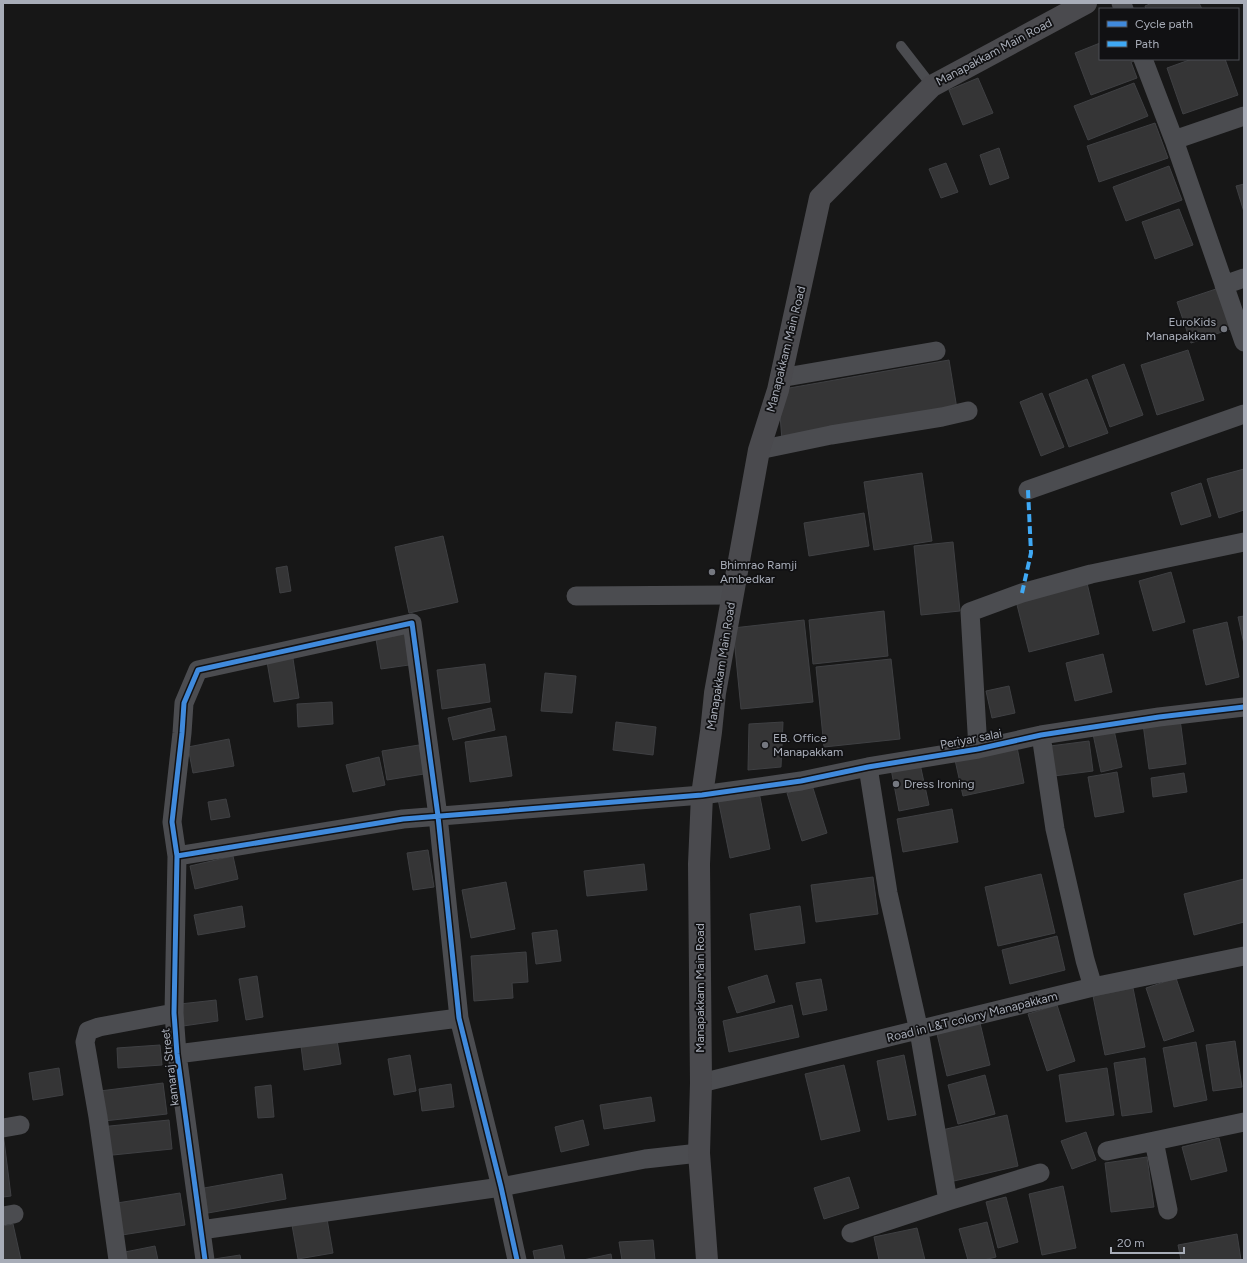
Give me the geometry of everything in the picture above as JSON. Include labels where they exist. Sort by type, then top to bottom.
[{"type":"main road","name":"Manapakkam Main Road","points":[[707,1260],[699,1153],[701,1083],[700,864],[702,795],[715,693],[759,450],[780,378],[820,198],[932,86],[1086,3]]},
{"type":"street","points":[[1143,60],[1174,140],[1244,342]]},
{"type":"street","points":[[1174,140],[1244,116]]},
{"type":"street","points":[[1224,285],[1244,278]]},
{"type":"street","points":[[780,378],[936,351]]},
{"type":"street","points":[[759,450],[831,435],[942,418],[968,411]]},
{"type":"street","points":[[1028,490],[1244,414]]},
{"type":"street","points":[[978,749],[970,612],[1022,593],[1091,574],[1244,542]]},
{"type":"street","points":[[576,596],[732,595]]},
{"type":"street","name":"kamaraj Street","points":[[205,1260],[177,1054],[174,1013],[177,856],[172,822],[184,702],[198,670],[412,623],[438,816]]},
{"type":"street","name":"Periyar salai","points":[[177,856],[403,819],[702,795],[801,781],[868,767],[978,749],[1041,735],[1159,717],[1244,707]]},
{"type":"street","points":[[1041,735],[1055,829],[1085,960],[1093,987]]},
{"type":"street","points":[[868,767],[888,893],[919,1031],[948,1201]]},
{"type":"street","points":[[438,816],[459,1018],[501,1187],[517,1260]]},
{"type":"street","name":"Road in L&T colony Manapakkam","points":[[701,1083],[919,1031],[1093,987],[1244,956]]},
{"type":"street","points":[[118,1260],[98,1117],[85,1042],[88,1031],[99,1027],[174,1013]]},
{"type":"street","points":[[177,1054],[459,1018]]},
{"type":"street","points":[[1107,1151],[1244,1122]]},
{"type":"street","points":[[1154,1142],[1168,1210]]},
{"type":"street","points":[[200,1230],[501,1187],[645,1159],[699,1153]]},
{"type":"street","points":[[851,1234],[948,1201],[1040,1174]]},
{"type":"lane","points":[[901,46],[932,86]]},
{"type":"building","points":[[1152,3],[1199,3],[1202,8],[1146,8],[1145,6]]},
{"type":"building","points":[[1099,43],[1099,60],[1135,60],[1131,62],[1137,78],[1091,95],[1075,53]]},
{"type":"building","points":[[1189,60],[1225,60],[1238,95],[1183,114],[1167,68]]},
{"type":"building","points":[[978,78],[993,113],[963,125],[949,90]]},
{"type":"building","points":[[1134,83],[1148,116],[1088,140],[1074,106]]},
{"type":"building","points":[[1155,123],[1168,158],[1099,182],[1087,146]]},
{"type":"building","points":[[999,148],[1009,178],[990,185],[980,155]]},
{"type":"building","points":[[946,163],[958,192],[941,198],[929,169]]},
{"type":"building","points":[[1169,166],[1182,200],[1126,221],[1113,187]]},
{"type":"building","points":[[1244,184],[1244,212],[1236,186]]},
{"type":"building","points":[[1179,209],[1193,245],[1155,259],[1142,222]]},
{"type":"building","points":[[1219,288],[1233,328],[1191,343],[1177,302]]},
{"type":"building","points":[[1188,350],[1204,400],[1157,415],[1141,365]]},
{"type":"building","points":[[949,360],[957,409],[782,440],[778,390]]},
{"type":"building","points":[[1124,364],[1143,415],[1110,427],[1092,376]]},
{"type":"building","points":[[1087,379],[1108,433],[1069,447],[1049,394]]},
{"type":"building","points":[[1042,393],[1064,447],[1041,456],[1020,402]]},
{"type":"building","points":[[1244,469],[1244,510],[1219,518],[1207,479]]},
{"type":"building","points":[[922,473],[932,541],[874,550],[864,482]]},
{"type":"building","points":[[1201,483],[1211,516],[1181,525],[1171,493]]},
{"type":"building","points":[[864,513],[869,546],[809,556],[804,523]]},
{"type":"building","points":[[443,536],[458,602],[409,613],[395,547]]},
{"type":"building","points":[[953,542],[960,611],[921,615],[914,546]]},
{"type":"building","points":[[287,566],[291,591],[280,593],[276,568]]},
{"type":"building","points":[[1171,572],[1185,622],[1153,631],[1139,581]]},
{"type":"building","points":[[1087,583],[1099,634],[1029,652],[1016,601]]},
{"type":"building","points":[[884,611],[888,656],[813,664],[809,620]]},
{"type":"building","points":[[1244,616],[1244,644],[1238,617]]},
{"type":"building","points":[[804,620],[813,702],[741,709],[733,628]]},
{"type":"building","points":[[1227,622],[1239,677],[1206,685],[1193,630]]},
{"type":"building","points":[[405,634],[409,665],[381,669],[376,639]]},
{"type":"building","points":[[292,652],[299,698],[274,702],[266,656]]},
{"type":"building","points":[[1103,654],[1112,692],[1075,701],[1066,663]]},
{"type":"building","points":[[891,659],[900,739],[824,747],[816,667]]},
{"type":"building","points":[[485,664],[490,702],[442,709],[437,670]]},
{"type":"building","points":[[545,673],[576,676],[572,713],[541,711]]},
{"type":"building","points":[[1009,686],[1015,713],[992,718],[986,691]]},
{"type":"building","points":[[332,702],[333,724],[298,727],[297,704]]},
{"type":"building","points":[[491,708],[495,730],[453,740],[448,718]]},
{"type":"building","points":[[1180,719],[1186,764],[1149,769],[1143,724]]},
{"type":"building","points":[[616,722],[656,727],[653,755],[613,750]]},
{"type":"building","name":"EB. Office Manapakkam","points":[[783,722],[781,767],[748,770],[749,724]]},
{"type":"building","points":[[1114,730],[1122,767],[1101,772],[1093,734]]},
{"type":"building","points":[[506,736],[512,776],[470,782],[465,742]]},
{"type":"building","points":[[229,739],[234,766],[193,773],[188,747]]},
{"type":"building","points":[[1089,741],[1093,771],[1054,776],[1050,746]]},
{"type":"building","points":[[419,745],[424,774],[387,780],[382,751]]},
{"type":"building","points":[[1017,747],[1024,783],[963,796],[955,760]]},
{"type":"building","points":[[379,757],[385,785],[353,792],[346,765]]},
{"type":"building","points":[[920,764],[929,805],[899,811],[891,769]]},
{"type":"building","points":[[1117,772],[1124,812],[1095,817],[1088,777]]},
{"type":"building","points":[[1184,773],[1187,792],[1153,797],[1151,778]]},
{"type":"building","points":[[812,785],[827,833],[802,841],[787,793]]},
{"type":"building","points":[[759,792],[770,849],[730,858],[718,799]]},
{"type":"building","points":[[226,799],[230,817],[211,820],[208,802]]},
{"type":"building","points":[[952,809],[958,842],[903,852],[897,819]]},
{"type":"building","points":[[428,850],[434,887],[413,890],[407,853]]},
{"type":"building","points":[[233,856],[238,879],[195,889],[190,866]]},
{"type":"building","points":[[644,864],[647,890],[587,896],[584,871]]},
{"type":"building","points":[[1041,874],[1055,933],[998,946],[985,887]]},
{"type":"building","points":[[873,877],[878,914],[816,922],[811,885]]},
{"type":"building","points":[[1244,879],[1244,922],[1194,935],[1184,894]]},
{"type":"building","points":[[506,882],[515,929],[471,938],[462,890]]},
{"type":"building","points":[[242,906],[245,927],[198,935],[194,915]]},
{"type":"building","points":[[800,906],[805,943],[755,950],[750,914]]},
{"type":"building","points":[[557,930],[561,961],[536,964],[532,933]]},
{"type":"building","points":[[1057,936],[1065,970],[1010,984],[1002,950]]},
{"type":"building","points":[[526,952],[528,982],[512,983],[513,998],[474,1001],[471,956]]},
{"type":"building","points":[[767,975],[775,1002],[737,1013],[728,987]]},
{"type":"building","points":[[257,976],[263,1017],[246,1020],[239,979]]},
{"type":"building","points":[[1176,978],[1194,1031],[1164,1041],[1146,988]]},
{"type":"building","points":[[821,979],[827,1010],[803,1015],[796,983]]},
{"type":"building","points":[[1133,988],[1145,1047],[1105,1055],[1093,996]]},
{"type":"building","points":[[216,1000],[218,1021],[183,1026],[180,1004]]},
{"type":"building","points":[[792,1005],[799,1037],[729,1052],[723,1021]]},
{"type":"building","points":[[1057,1005],[1075,1061],[1047,1071],[1028,1014]]},
{"type":"building","points":[[980,1023],[990,1065],[947,1076],[937,1034]]},
{"type":"building","points":[[337,1040],[341,1064],[304,1070],[301,1046]]},
{"type":"building","points":[[1235,1041],[1242,1087],[1213,1091],[1206,1045]]},
{"type":"building","points":[[1196,1042],[1207,1100],[1174,1107],[1163,1048]]},
{"type":"building","points":[[160,1045],[162,1065],[118,1068],[117,1048]]},
{"type":"building","points":[[410,1055],[416,1091],[394,1095],[388,1059]]},
{"type":"building","points":[[904,1055],[916,1115],[888,1120],[877,1061]]},
{"type":"building","points":[[1145,1058],[1152,1112],[1122,1116],[1114,1063]]},
{"type":"building","points":[[844,1065],[860,1131],[821,1140],[805,1074]]},
{"type":"building","points":[[59,1068],[63,1095],[33,1100],[29,1073]]},
{"type":"building","points":[[1107,1068],[1114,1115],[1066,1122],[1059,1075]]},
{"type":"building","points":[[985,1075],[995,1114],[958,1124],[948,1085]]},
{"type":"building","points":[[163,1083],[167,1114],[104,1121],[100,1091]]},
{"type":"building","points":[[451,1084],[454,1107],[422,1111],[419,1089]]},
{"type":"building","points":[[271,1085],[274,1117],[258,1118],[255,1087]]},
{"type":"building","points":[[651,1097],[655,1121],[604,1129],[600,1105]]},
{"type":"building","points":[[1007,1115],[1018,1166],[954,1181],[942,1130]]},
{"type":"building","points":[[169,1120],[172,1149],[103,1156],[100,1127]]},
{"type":"building","points":[[583,1120],[589,1145],[561,1152],[555,1127]]},
{"type":"building","points":[[3,1132],[11,1196],[3,1197]]},
{"type":"building","points":[[1086,1132],[1096,1160],[1072,1169],[1061,1141]]},
{"type":"building","points":[[1219,1138],[1227,1171],[1191,1180],[1182,1147]]},
{"type":"building","points":[[1147,1157],[1154,1207],[1111,1212],[1105,1163]]},
{"type":"building","points":[[282,1174],[286,1199],[208,1213],[204,1188]]},
{"type":"building","points":[[849,1177],[859,1208],[824,1219],[814,1188]]},
{"type":"building","points":[[1063,1186],[1076,1248],[1042,1255],[1029,1194]]},
{"type":"building","points":[[180,1193],[185,1225],[122,1235],[117,1203]]},
{"type":"building","points":[[1006,1197],[1018,1242],[998,1248],[986,1202]]},
{"type":"building","points":[[327,1219],[333,1253],[298,1259],[292,1225]]},
{"type":"building","points":[[987,1222],[996,1257],[984,1260],[968,1260],[959,1229]]},
{"type":"building","points":[[13,1224],[21,1260],[3,1260],[3,1226]]},
{"type":"building","points":[[917,1228],[925,1260],[879,1260],[874,1237]]},
{"type":"building","points":[[1237,1234],[1241,1260],[1181,1260],[1178,1245]]},
{"type":"building","points":[[653,1240],[655,1260],[622,1260],[619,1242]]},
{"type":"building","points":[[562,1245],[565,1260],[535,1260],[533,1251]]},
{"type":"building","points":[[155,1246],[158,1260],[127,1260],[125,1252]]},
{"type":"building","points":[[611,1254],[612,1260],[583,1260]]},
{"type":"building","points":[[240,1255],[241,1260],[214,1260],[214,1259]]},
{"type":"marked path","points":[[1022,593],[1031,553],[1028,490]]},
{"type":"cycle path","points":[[205,1260],[177,1054],[174,1013],[177,856],[172,822],[184,703],[198,670],[412,623],[438,816],[459,1018],[501,1187],[517,1260]]},
{"type":"cycle path","points":[[177,856],[403,819],[702,795],[801,781],[868,767],[978,749],[1041,735],[1159,717],[1244,707]]},
{"type":"place","name":"EuroKids Manapakkam","points":[[1224,329]]},
{"type":"place","name":"Bhimrao Ramji Ambedkar","points":[[712,572]]},
{"type":"place","name":"EB. Office Manapakkam","points":[[765,745]]},
{"type":"place","name":"Dress Ironing","points":[[896,784]]}]
